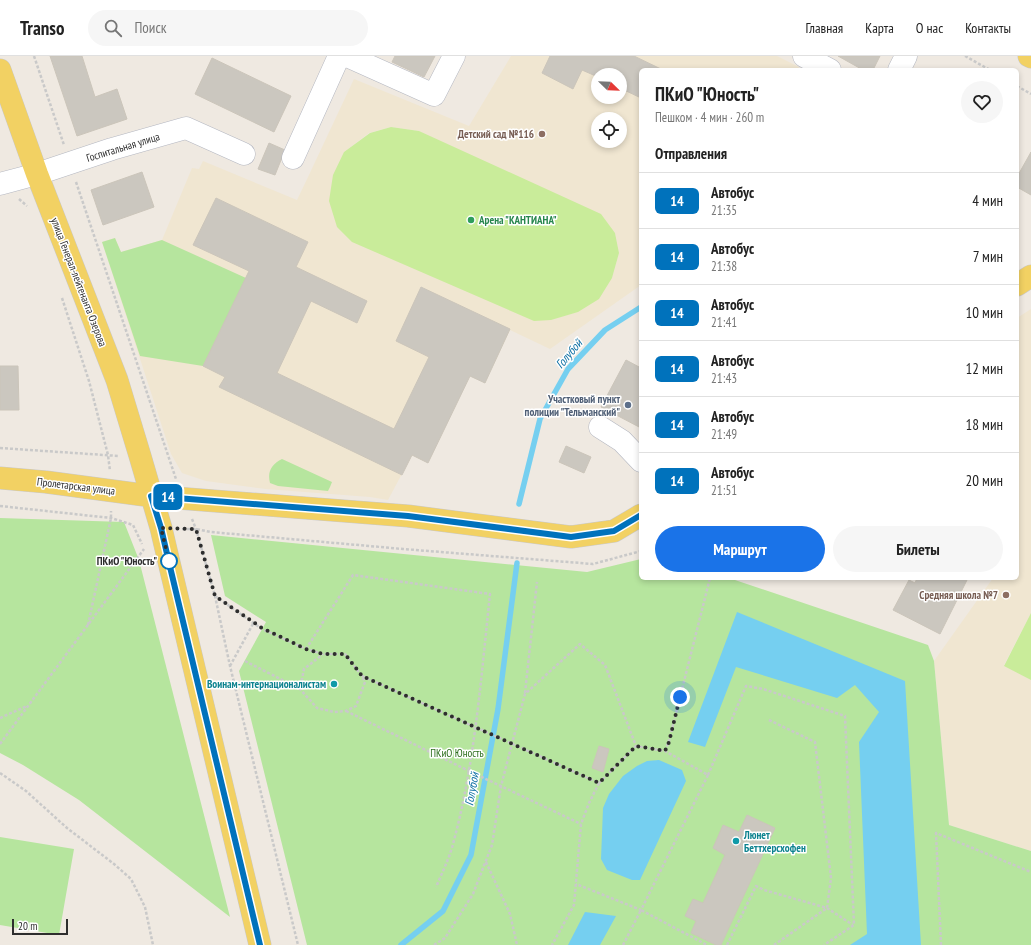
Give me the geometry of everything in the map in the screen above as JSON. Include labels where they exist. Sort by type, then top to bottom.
[{"type":"main road","name":"улица Генерал-лейтенанта Озерова","points":[[0,70],[37,174],[116,380],[140,456],[161,528],[260,945]]},
{"type":"main road","points":[[1019,284],[1031,276]]},
{"type":"main road","name":"Пролетарская улица","points":[[0,478],[46,482],[151,496],[408,516],[571,537],[614,531],[639,516]]},
{"type":"street","points":[[292,158],[339,56]]},
{"type":"street","points":[[347,56],[434,95],[454,56]]},
{"type":"street","points":[[804,56],[826,68]]},
{"type":"street","points":[[900,68],[906,56]]},
{"type":"street","name":"Госпитальная улица","points":[[1,184],[37,174],[112,149],[186,128],[244,154]]},
{"type":"street","points":[[600,427],[622,441],[639,459]]},
{"type":"path","points":[[34,56],[172,469],[196,529],[215,596],[230,666],[298,945]]},
{"type":"path","points":[[965,56],[986,68]]},
{"type":"path","points":[[1019,87],[1031,94]]},
{"type":"path","points":[[1,184],[30,208]]},
{"type":"path","points":[[60,293],[89,381],[108,455],[112,491],[110,518],[88,625]]},
{"type":"path","points":[[0,448],[108,455],[168,455]]},
{"type":"path","points":[[0,506],[110,518],[133,525],[145,548],[147,556]]},
{"type":"path","points":[[136,531],[161,528],[196,529],[211,532],[403,549],[593,564],[639,552]]},
{"type":"path","points":[[0,744],[145,548]]},
{"type":"path","points":[[306,649],[353,575],[490,594],[476,727],[469,771],[452,846],[436,887]]},
{"type":"path","points":[[665,751],[669,742],[710,580]]},
{"type":"path","points":[[434,945],[445,938],[474,894],[492,845],[501,786],[525,694],[537,582]]},
{"type":"path","points":[[215,596],[262,628],[306,649],[323,654],[345,654],[365,682],[356,706],[346,711],[334,712],[317,708],[300,689],[245,661]]},
{"type":"path","points":[[230,666],[254,622]]},
{"type":"path","points":[[525,694],[580,644],[605,665],[636,746]]},
{"type":"path","points":[[300,689],[304,668],[323,654]]},
{"type":"path","points":[[362,676],[599,783]]},
{"type":"path","points":[[623,945],[708,776],[746,686],[763,689],[845,716],[854,925]]},
{"type":"path","points":[[0,718],[28,706]]},
{"type":"path","points":[[346,711],[582,824]]},
{"type":"path","points":[[769,720],[815,742],[831,878],[827,908],[774,945]]},
{"type":"path","points":[[636,746],[665,751],[708,776]]},
{"type":"path","points":[[552,945],[574,905],[582,824],[589,803],[599,783],[636,746]]},
{"type":"path","points":[[0,773],[26,790],[67,828],[131,879],[145,907],[153,945]]},
{"type":"path","points":[[942,945],[936,833],[1031,872]]},
{"type":"path","points":[[486,861],[510,914],[517,945]]},
{"type":"path","points":[[576,884],[641,910],[707,945]]},
{"type":"path","points":[[727,945],[756,886],[764,890],[827,908],[854,925]]},
{"type":"path","points":[[824,945],[854,925]]},
{"type":"shaded area","points":[[511,56],[777,56],[799,67],[639,68],[639,286],[550,349],[510,330],[485,383],[470,376],[428,463],[412,455],[388,500],[370,497],[266,489],[206,481],[182,473],[171,454],[102,242],[115,238],[121,252],[162,240],[192,168],[199,169],[203,161],[297,200],[354,79],[469,126]],"holes":[[[391,127],[419,131],[615,233],[619,253],[612,278],[344,152],[369,133]]]},
{"type":"shaded area","name":"Средняя школа №7","points":[[1031,309],[1031,613],[1004,665],[1031,680],[1031,851],[949,825],[934,661],[992,580],[1019,580],[1019,317]]},
{"type":"green space","name":"Арена \"КАНТИАНА\"","points":[[391,127],[419,131],[601,214],[615,233],[619,253],[612,278],[599,299],[578,312],[551,320],[534,321],[352,242],[337,227],[329,201],[333,175],[344,152],[370,133]]},
{"type":"green space","points":[[115,238],[121,252],[162,240],[246,278],[203,366],[140,356],[102,242]]},
{"type":"green space","points":[[282,459],[332,482],[328,491],[278,486],[270,483],[269,475],[271,468],[275,463]]},
{"type":"green space","points":[[0,518],[124,522],[139,560],[230,917],[79,800],[23,765],[0,753]]},
{"type":"green space","name":"ПКиО Юность","points":[[211,535],[587,572],[639,559],[639,580],[735,580],[928,645],[934,661],[949,825],[1031,851],[1031,945],[307,945],[239,671],[266,622],[225,596]]},
{"type":"green space","points":[[1031,613],[1031,680],[1004,666]]},
{"type":"green space","points":[[0,837],[74,849],[59,935],[0,925]]},
{"type":"water","points":[[737,612],[905,681],[921,945],[850,945],[867,934],[859,742],[879,712],[855,685],[837,698],[736,667],[705,747],[688,742]]},
{"type":"water","points":[[659,760],[682,770],[686,781],[640,880],[632,880],[607,870],[601,859],[603,808],[609,794],[623,776],[647,761]]},
{"type":"water","points":[[585,912],[616,916],[600,945],[568,945]]},
{"type":"building","points":[[50,56],[82,56],[95,97],[117,89],[127,119],[77,136]]},
{"type":"building","points":[[395,56],[435,56],[424,77],[392,62]]},
{"type":"building","points":[[550,56],[634,56],[659,68],[639,68],[639,97],[627,91],[627,68],[591,68],[591,74],[582,70],[573,89],[542,73]]},
{"type":"building","points":[[838,56],[880,56],[874,68],[859,68]]},
{"type":"building","points":[[212,58],[291,96],[274,132],[195,94]]},
{"type":"building","points":[[269,143],[285,150],[275,175],[258,169]]},
{"type":"building","points":[[1031,152],[1031,195],[1019,188],[1019,173]]},
{"type":"building","points":[[142,172],[154,207],[103,225],[91,190]]},
{"type":"building","points":[[216,198],[308,242],[296,267],[367,301],[357,323],[311,301],[277,373],[394,429],[429,357],[396,341],[421,287],[510,329],[485,383],[470,376],[428,463],[412,455],[402,475],[219,387],[225,377],[203,366],[249,271],[193,245]]},
{"type":"building","points":[[626,360],[639,367],[639,427],[601,407]]},
{"type":"building","points":[[0,366],[18,366],[19,410],[0,410]]},
{"type":"building","points":[[566,446],[591,457],[584,473],[559,462]]},
{"type":"building","points":[[909,580],[915,583],[916,580],[967,580],[940,634],[893,610]]},
{"type":"building","points":[[599,746],[609,749],[603,772],[592,768]]},
{"type":"building","points":[[747,815],[775,828],[721,945],[716,945],[691,933],[696,921],[685,916],[693,899],[703,903],[725,855],[713,848],[723,825],[739,832]]},
{"type":"waterway","name":"Голубой","points":[[519,504],[540,419],[568,369],[605,330],[639,308]]},
{"type":"waterway","name":"Голубой","points":[[401,945],[443,911],[471,855],[498,709],[517,563]]},
{"type":"bus line","name":"14","points":[[260,945],[161,528],[151,496],[408,516],[571,537],[614,531],[639,516]]},
{"type":"place","name":"Детский сад №116","points":[[542,134]]},
{"type":"place","name":"Арена \"КАНТИАНА\"","points":[[471,220]]},
{"type":"place","name":"Участковый пункт полиции \"Тельманский\"","points":[[628,405]]},
{"type":"place","name":"ПКиО \"Юность\"","points":[[169,561]]},
{"type":"place","name":"Средняя школа №7","points":[[1006,595]]},
{"type":"place","name":"Воинам-интернационалистам","points":[[334,684]]},
{"type":"place","name":"Люнет Беттхерсхофен","points":[[736,841]]},
{"type":"route","points":[[169,561],[161,528],[196,529],[215,596],[262,628],[306,649],[323,654],[345,654],[362,676],[599,783],[636,746],[665,751],[669,742],[680,697]]}]
